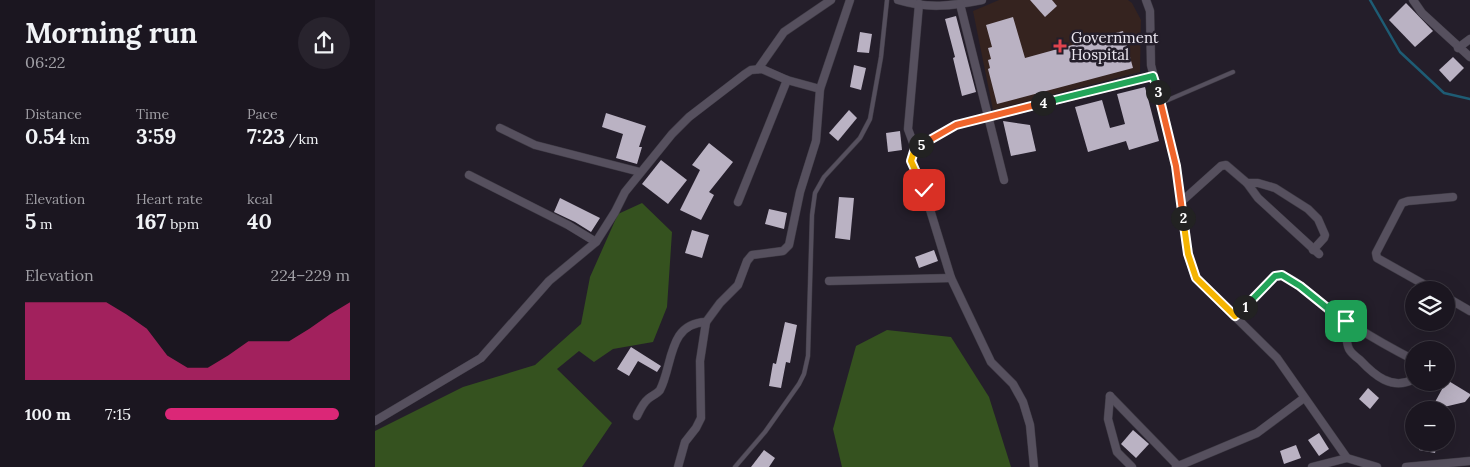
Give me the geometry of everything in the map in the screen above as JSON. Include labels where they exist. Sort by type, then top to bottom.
[{"type":"street","points":[[758,69],[784,32],[831,0]]},
{"type":"street","points":[[679,467],[685,442],[701,418],[699,361],[706,322],[737,285],[747,261],[752,255],[783,251],[789,245],[800,192],[816,141],[820,89],[850,0]]},
{"type":"street","points":[[898,0],[942,7],[982,0]]},
{"type":"street","points":[[1145,0],[1150,11],[1153,76],[1176,166],[1188,254],[1196,278],[1277,358],[1347,458]]},
{"type":"street","points":[[1413,0],[1422,13],[1470,57]]},
{"type":"street","points":[[919,4],[908,129],[915,148],[911,161],[924,190],[951,278],[991,362],[1013,384],[1023,402],[1029,425],[1034,467]]},
{"type":"street","points":[[961,4],[1004,180]]},
{"type":"street","points":[[1458,48],[1470,40]]},
{"type":"street","points":[[375,421],[481,358],[549,281],[596,242],[625,192],[673,134],[689,117],[745,74],[751,70],[763,68],[787,80],[820,89]]},
{"type":"street","points":[[915,148],[956,125],[1153,76]]},
{"type":"street","points":[[738,202],[787,80]]},
{"type":"street","points":[[500,128],[535,145],[640,172]]},
{"type":"street","points":[[1181,202],[1224,165],[1247,183],[1258,198],[1316,252],[1325,235],[1317,219],[1300,203],[1275,188],[1258,183],[1247,183]]},
{"type":"street","points":[[469,175],[568,225],[596,242]]},
{"type":"street","points":[[1418,281],[1377,258],[1376,253],[1402,203],[1453,197]]},
{"type":"street","points":[[1235,316],[1275,276],[1282,275],[1300,286],[1346,321],[1405,355]]},
{"type":"street","points":[[829,280],[951,278]]},
{"type":"street","points":[[1455,302],[1470,311]]},
{"type":"street","points":[[1346,321],[1349,350],[1373,374],[1389,383],[1405,383]]},
{"type":"street","points":[[637,416],[646,400],[659,392],[672,351],[683,331],[687,326],[697,322],[706,322]]},
{"type":"street","points":[[1132,467],[1117,452],[1107,419],[1110,396],[1177,466],[1257,434],[1304,398]]},
{"type":"street","points":[[1313,467],[1347,458],[1377,467]]},
{"type":"street","points":[[1406,467],[1470,461]]},
{"type":"lane","points":[[735,467],[765,432],[804,374],[808,356],[812,215],[815,193],[824,177],[860,138],[870,119],[881,58],[887,0]]},
{"type":"lane","points":[[1161,103],[1233,72]]},
{"type":"shaded area","name":"Government Hospital","points":[[999,0],[1128,0],[1132,3],[1141,20],[1140,72],[993,110],[973,11]]},
{"type":"green space","points":[[642,203],[672,232],[667,307],[653,342],[613,349],[594,362],[579,351],[557,369],[612,423],[582,467],[375,467],[375,431],[463,387],[535,365],[581,324],[590,277],[618,214]]},
{"type":"green space","points":[[887,330],[951,337],[989,397],[1011,467],[842,467],[833,429],[856,346]]},
{"type":"building","points":[[1030,0],[1052,0],[1057,6],[1045,17]]},
{"type":"building","points":[[1406,3],[1433,31],[1415,47],[1389,20]]},
{"type":"building","points":[[956,16],[976,92],[962,96],[953,58],[955,57],[945,19]]},
{"type":"building","points":[[1013,17],[1025,58],[1123,31],[1133,68],[997,104],[988,69],[990,68],[988,60],[991,59],[988,48],[992,47],[986,25]]},
{"type":"building","points":[[860,32],[872,34],[869,53],[857,52]]},
{"type":"building","points":[[1453,57],[1464,68],[1450,82],[1439,70]]},
{"type":"building","points":[[854,65],[866,68],[861,90],[850,87]]},
{"type":"building","points":[[1145,87],[1159,141],[1129,150],[1126,141],[1088,152],[1075,107],[1102,100],[1110,128],[1125,124],[1117,94]]},
{"type":"building","points":[[849,110],[857,118],[838,141],[829,133]]},
{"type":"building","points":[[606,113],[646,126],[639,147],[642,147],[637,164],[616,158],[623,134],[602,127]]},
{"type":"building","points":[[1003,121],[1030,125],[1036,151],[1011,156]]},
{"type":"building","points":[[900,131],[902,150],[888,152],[886,133]]},
{"type":"building","points":[[709,143],[733,162],[709,192],[714,195],[701,220],[680,210],[700,170],[692,165]]},
{"type":"building","points":[[661,160],[687,180],[668,204],[642,184]]},
{"type":"building","points":[[839,197],[854,198],[850,240],[835,238]]},
{"type":"building","points":[[560,198],[600,218],[591,232],[554,212]]},
{"type":"building","points":[[769,209],[787,213],[784,229],[765,224]]},
{"type":"building","points":[[692,230],[709,235],[702,258],[685,253]]},
{"type":"building","points":[[934,250],[938,261],[919,268],[915,257]]},
{"type":"building","points":[[785,322],[797,325],[790,363],[786,362],[781,388],[769,386],[773,363],[776,364]]},
{"type":"building","points":[[631,347],[661,366],[657,372],[638,361],[629,376],[617,369]]},
{"type":"building","points":[[1455,385],[1470,394],[1465,402],[1455,404],[1455,401],[1436,401],[1441,391],[1455,391]]},
{"type":"building","points":[[1368,388],[1379,398],[1370,409],[1359,399]]},
{"type":"building","points":[[1133,430],[1149,444],[1136,458],[1121,444]]},
{"type":"building","points":[[1319,433],[1329,449],[1319,456],[1308,440]]},
{"type":"building","points":[[1296,445],[1301,458],[1284,464],[1280,451]]},
{"type":"building","points":[[764,450],[775,458],[769,467],[751,467]]},
{"type":"waterway","points":[[1370,0],[1400,52],[1444,93],[1470,99]]},
{"type":"place","name":"Government Hospital","points":[[1060,46]]},
{"type":"route","points":[[924,190],[911,161],[915,148],[956,125],[1153,76],[1176,166],[1188,254],[1196,278],[1235,316],[1275,276],[1282,275],[1300,286],[1346,321]]}]
